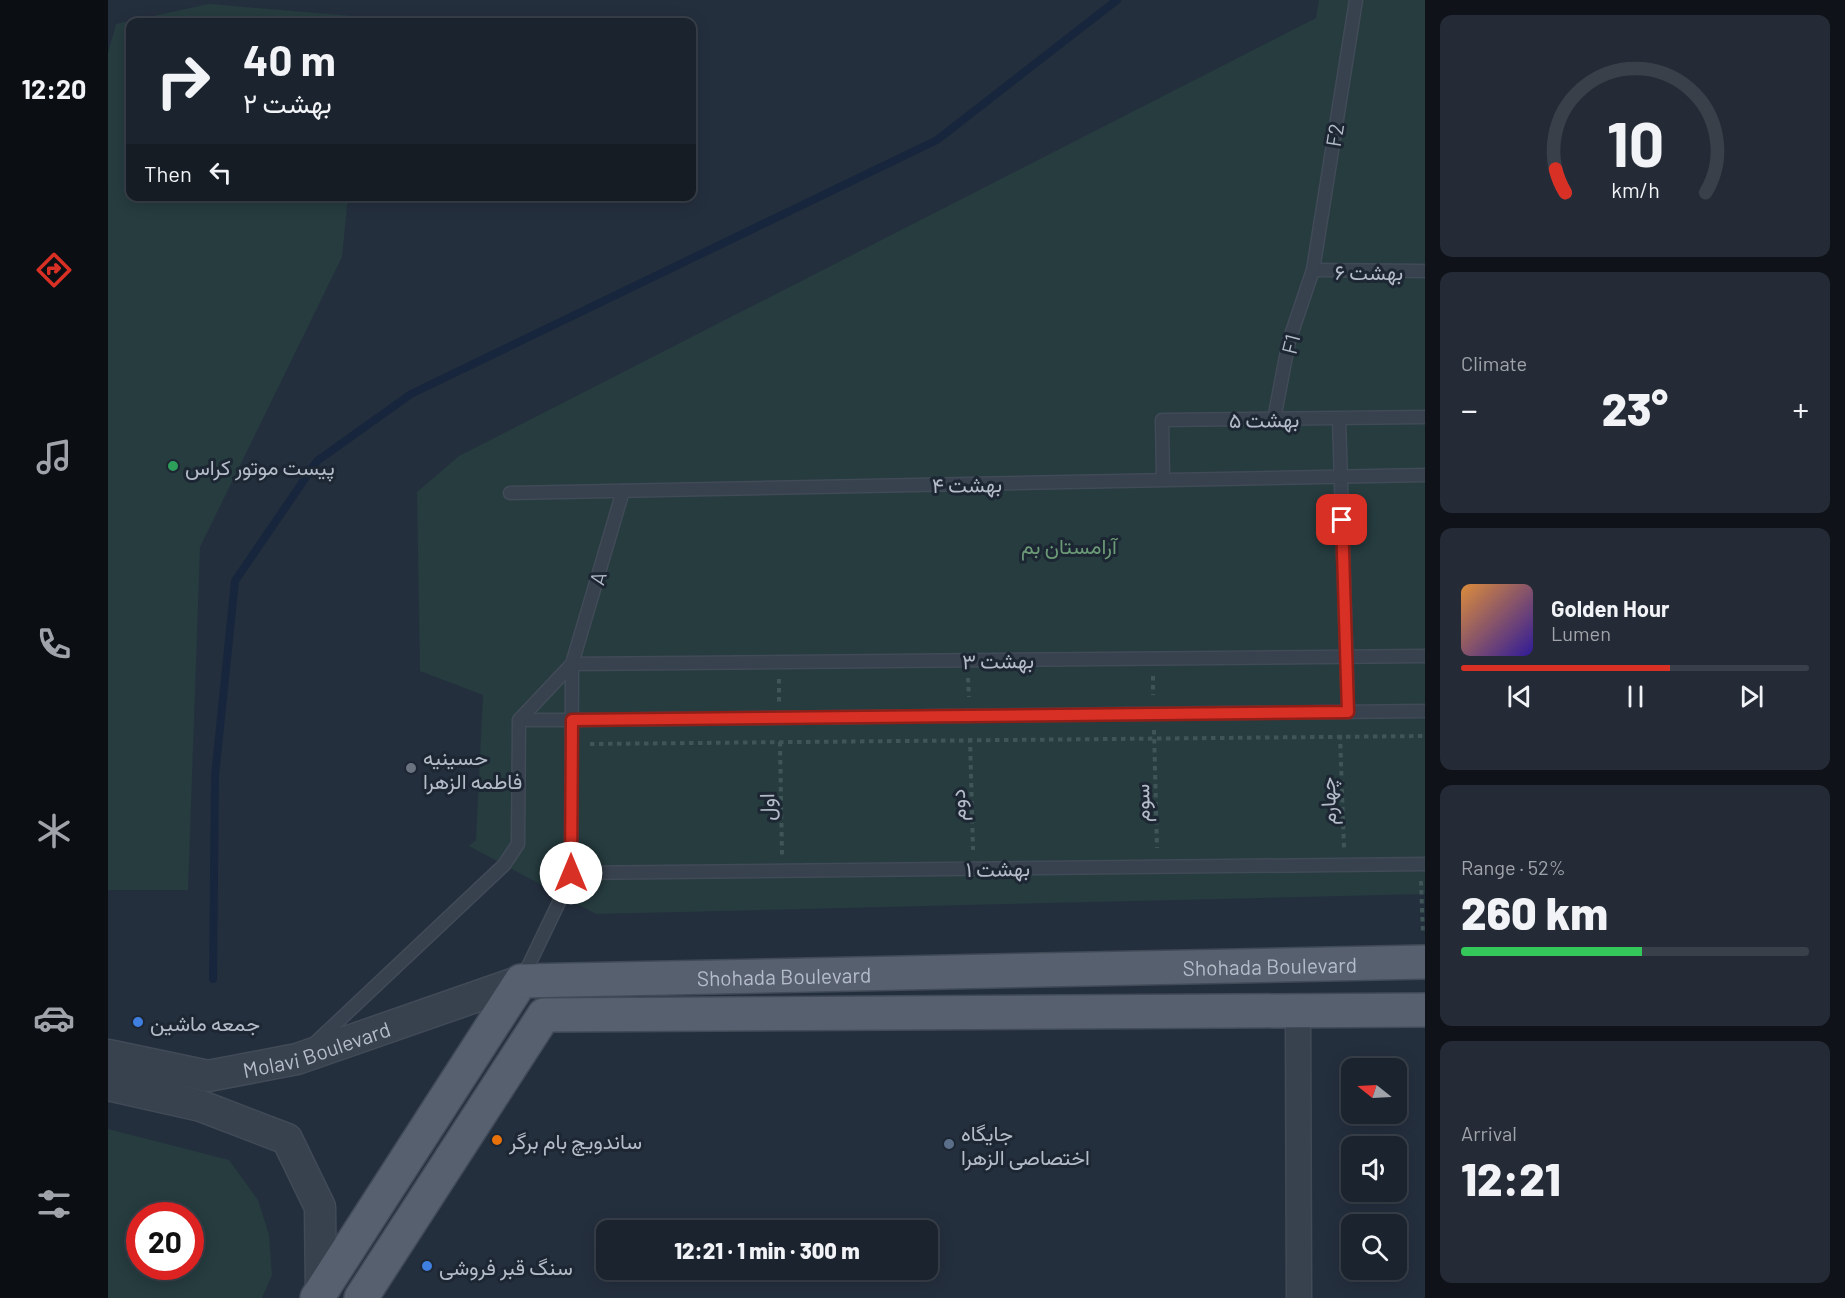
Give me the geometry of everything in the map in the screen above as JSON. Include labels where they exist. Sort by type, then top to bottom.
[{"type":"main road","name":"Shohada Boulevard","points":[[521,981],[1425,962]]},
{"type":"main road","points":[[319,1294],[521,981]]},
{"type":"main road","name":"Shohada Boulevard","points":[[361,1298],[544,1015],[1425,1010]]},
{"type":"street","name":"Molavi Boulevard","points":[[108,1055],[208,1076],[297,1059],[521,981]]},
{"type":"street","points":[[1298,1010],[1299,1298]]},
{"type":"street","points":[[201,1106],[208,1076]]},
{"type":"street","points":[[108,1086],[201,1106],[287,1139],[320,1207],[319,1294]]},
{"type":"lane","name":"F2","points":[[1313,270],[1356,0]]},
{"type":"lane","name":"بهشت ۶","points":[[1313,270],[1425,271]]},
{"type":"lane","name":"F1","points":[[1274,419],[1289,341],[1313,270]]},
{"type":"lane","name":"بهشت ۵","points":[[1163,479],[1162,420],[1425,417]]},
{"type":"lane","points":[[1339,418],[1348,712]]},
{"type":"lane","name":"بهشت ۴","points":[[510,493],[1425,475]]},
{"type":"lane","name":"A","points":[[572,664],[623,491]]},
{"type":"lane","name":"بهشت ۳","points":[[572,664],[1425,656]]},
{"type":"lane","points":[[521,981],[571,873],[572,664]]},
{"type":"lane","points":[[297,1059],[504,865],[518,844],[519,720],[572,664]]},
{"type":"lane","points":[[519,720],[1425,711]]},
{"type":"lane","name":"بهشت ۱","points":[[571,873],[1423,864]]},
{"type":"path","points":[[571,744],[1425,736]]},
{"type":"path","name":"چهارم","points":[[1340,737],[1344,865]]},
{"type":"path","name":"سوم","points":[[1154,738],[1157,867]]},
{"type":"path","name":"دوم","points":[[970,740],[973,869]]},
{"type":"path","name":"اول","points":[[780,742],[782,870]]},
{"type":"path","points":[[1423,864],[1425,962]]},
{"type":"green space","name":"آرامستان بم","points":[[1319,0],[1425,0],[1425,894],[596,914],[469,846],[476,840],[483,695],[420,671],[417,492],[459,456],[1316,18]]},
{"type":"green space","name":"پیست موتور کراس","points":[[209,4],[365,17],[365,18],[144,18]]},
{"type":"green space","name":"پیست موتور کراس","points":[[126,22],[126,201],[348,201],[342,257],[200,547],[188,890],[108,890],[108,53],[116,24]]},
{"type":"green space","points":[[108,1129],[229,1160],[258,1200],[269,1235],[272,1275],[262,1298],[108,1298]]},
{"type":"waterway","points":[[213,979],[215,776],[235,581],[317,461],[411,394],[937,140],[1117,0]]},
{"type":"place","name":"پیست موتور کراس","points":[[173,466]]},
{"type":"place","name":"حسینیه فاطمه الزهرا","points":[[411,768]]},
{"type":"place","name":"جمعه ماشین","points":[[138,1022]]},
{"type":"place","name":"ساندویچ بام برگر","points":[[497,1140]]},
{"type":"place","name":"جایگاه اختصاصی الزهرا","points":[[949,1144]]},
{"type":"place","name":"سنگ قبر فروشی","points":[[427,1266]]},
{"type":"route","points":[[571,873],[572,720],[1348,712],[1342,520]]}]
